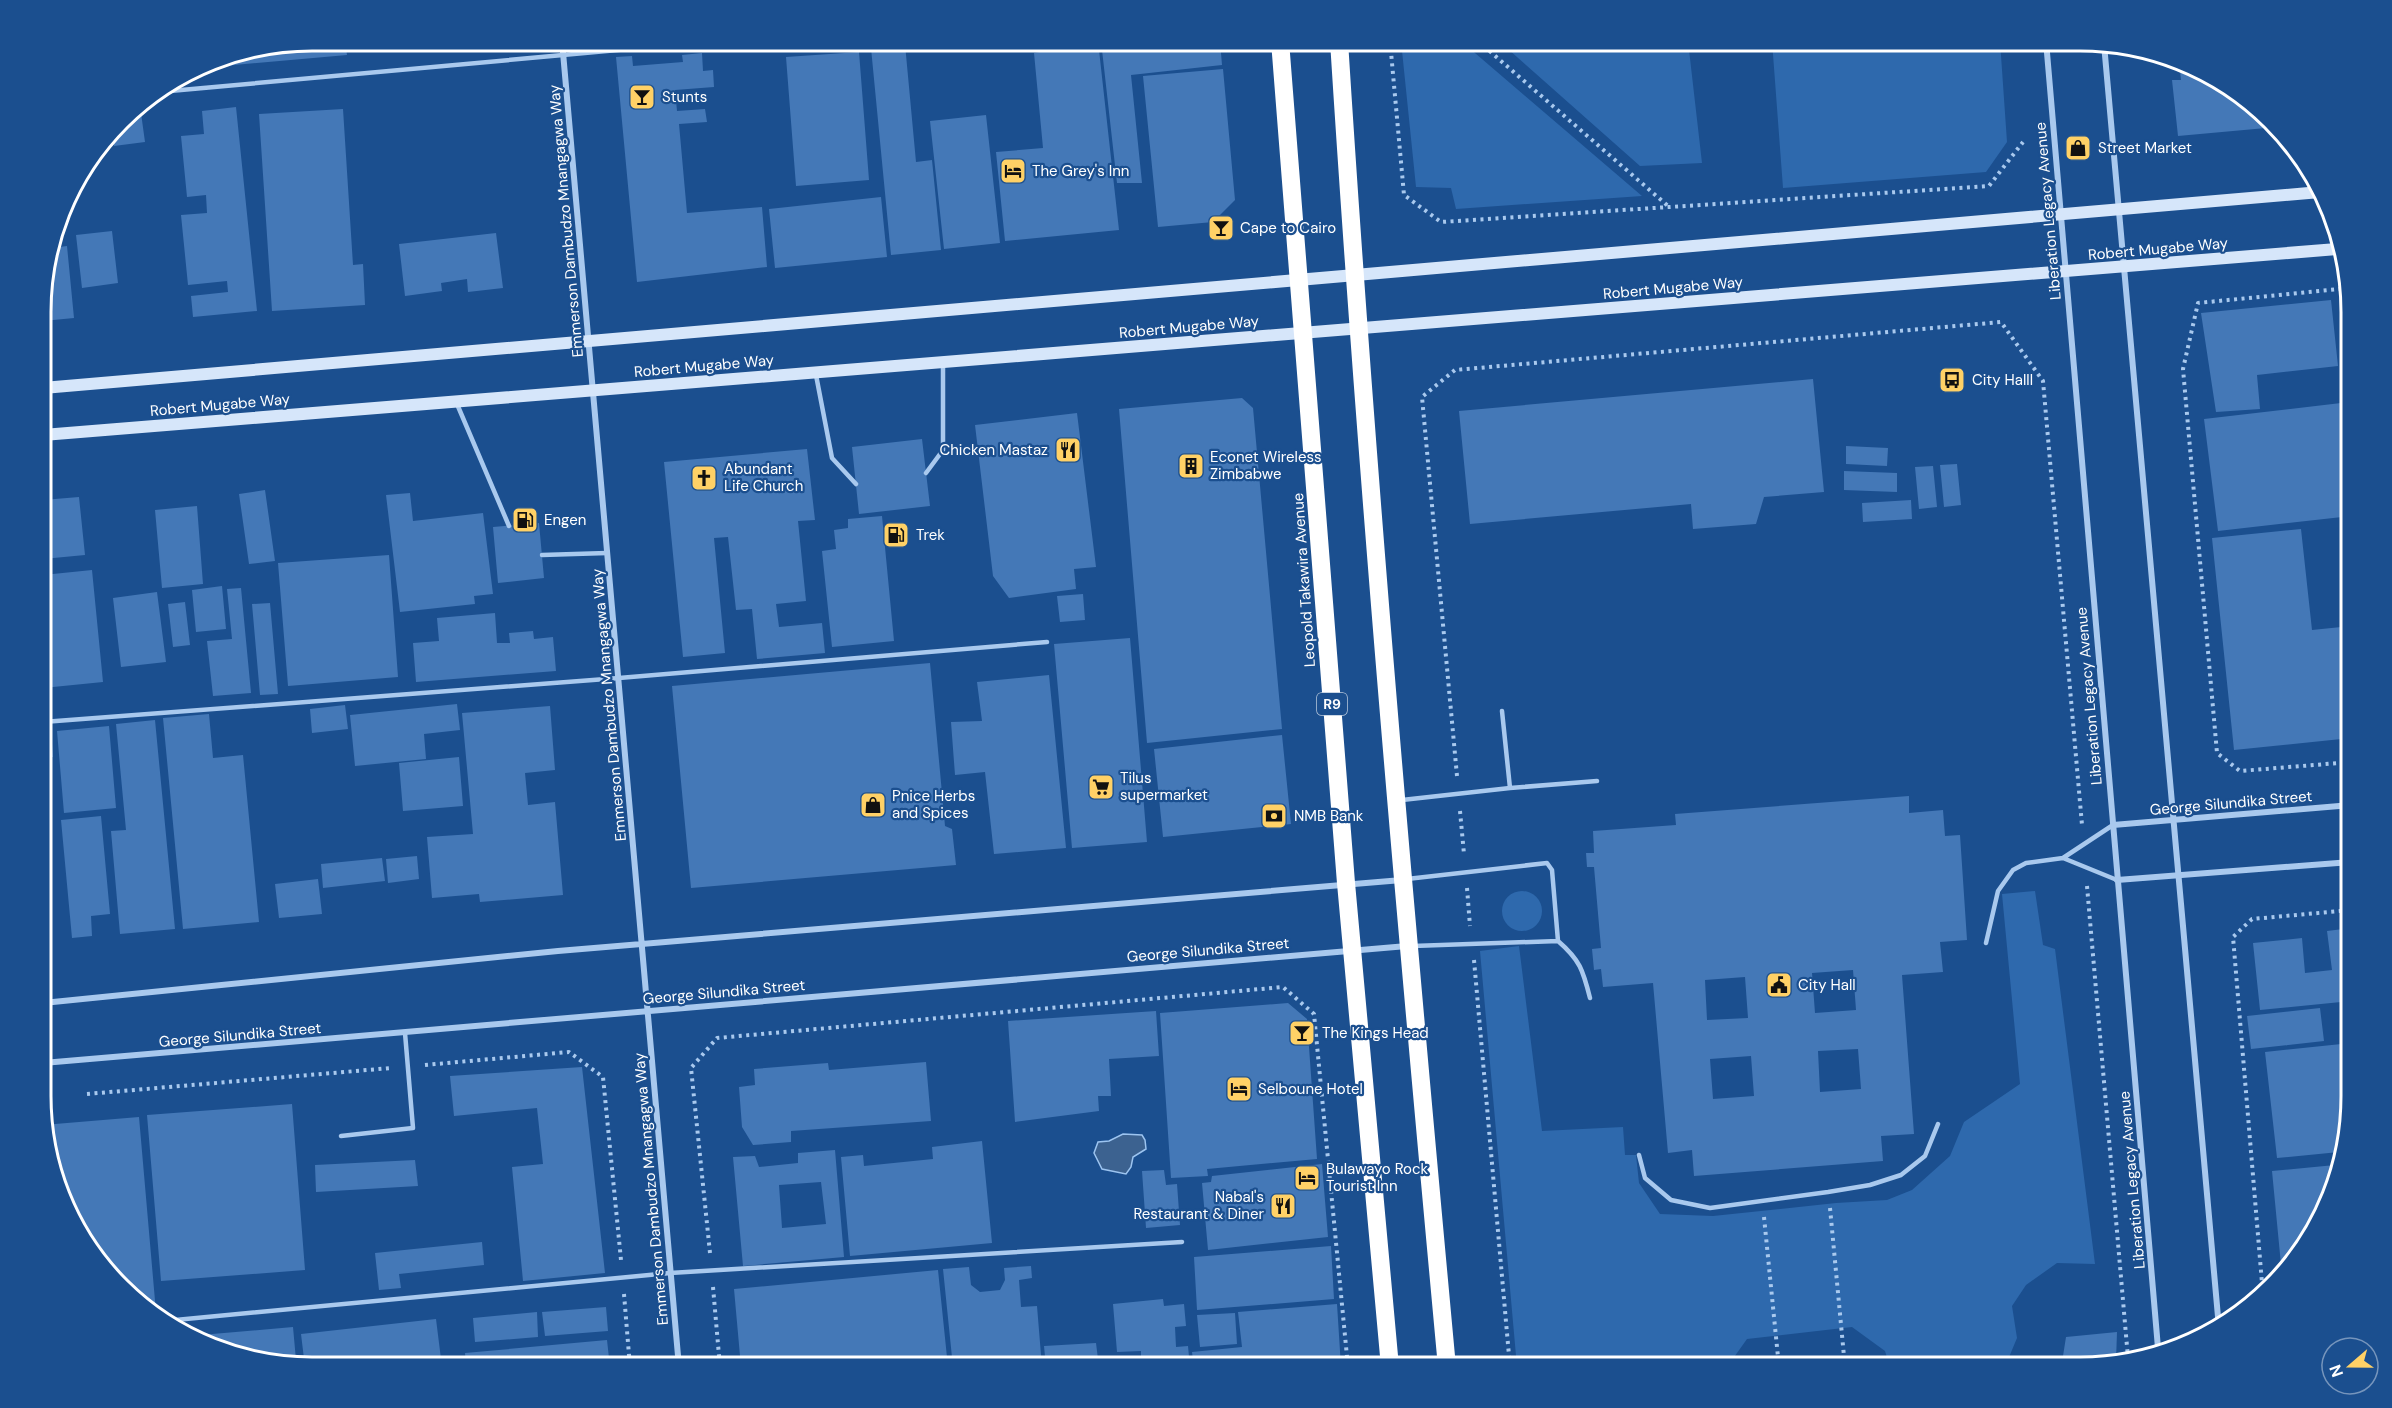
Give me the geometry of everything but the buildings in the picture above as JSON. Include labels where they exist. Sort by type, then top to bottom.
[{"type":"highway","name":"Leopold Takawira Avenue","points":[[1281,51],[1346,883],[1389,1357]]},
{"type":"highway","points":[[1340,51],[1396,801],[1446,1357]]},
{"type":"main road","points":[[51,387],[2312,193]]},
{"type":"main road","name":"Robert Mugabe Way","points":[[51,434],[2333,249]]},
{"type":"street","name":"Liberation Legacy Avenue","points":[[2047,51],[2064,272],[2158,1345]]},
{"type":"street","points":[[2105,52],[2218,1317]]},
{"type":"street","name":"Emmerson Dambudzo Mnangagwa Way","points":[[563,53],[678,1357]]},
{"type":"street","name":"George Silundika Street","points":[[2113,825],[2341,806]]},
{"type":"street","points":[[2118,880],[2341,863]]},
{"type":"street","points":[[51,1002],[642,944],[1346,883],[1404,880]]},
{"type":"street","name":"George Silundika Street","points":[[51,1062],[1408,946]]},
{"type":"lane","points":[[174,91],[587,51]]},
{"type":"lane","points":[[926,473],[943,450],[943,362]]},
{"type":"lane","points":[[816,372],[832,458],[856,484]]},
{"type":"lane","points":[[456,401],[509,526]]},
{"type":"lane","points":[[542,555],[607,553]]},
{"type":"lane","points":[[51,721],[619,678],[1047,642]]},
{"type":"lane","points":[[1502,711],[1510,788]]},
{"type":"lane","points":[[1396,801],[1597,781]]},
{"type":"lane","points":[[1986,943],[1998,891],[2013,870],[2026,863],[2063,858],[2113,825]]},
{"type":"lane","points":[[2063,858],[2118,880]]},
{"type":"lane","points":[[1404,880],[1547,863],[1552,870],[1558,940]]},
{"type":"lane","points":[[1408,946],[1558,940],[1572,952],[1584,970],[1590,998]]},
{"type":"lane","points":[[341,1136],[414,1128],[405,1033]]},
{"type":"lane","points":[[1639,1155],[1645,1178],[1671,1200],[1710,1208],[1870,1185],[1901,1174],[1925,1156],[1938,1124]]},
{"type":"lane","points":[[178,1320],[670,1273],[1182,1242]]},
{"type":"path","points":[[1391,51],[1404,195],[1441,222],[1989,186],[2023,142]]},
{"type":"path","points":[[1491,51],[1668,207]]},
{"type":"path","points":[[2340,289],[2198,303],[2183,369],[2217,753],[2240,771],[2341,763]]},
{"type":"path","points":[[1509,1357],[1422,397],[1455,370],[2001,322],[2043,381],[2084,844]]},
{"type":"path","points":[[2086,867],[2128,1353]]},
{"type":"path","points":[[2262,1282],[2233,937],[2252,919],[2341,910]]},
{"type":"path","points":[[719,1357],[691,1068],[717,1038],[1283,987],[1314,1014],[1347,1357]]},
{"type":"path","points":[[87,1094],[569,1052],[603,1077],[629,1357]]},
{"type":"path","points":[[1828,1192],[1844,1357]]},
{"type":"path","points":[[1763,1201],[1778,1357]]},
{"type":"shaded area","points":[[1402,51],[1473,51],[1642,196],[1456,209],[1451,188],[1416,187]]},
{"type":"shaded area","points":[[1510,51],[1689,51],[1702,163],[1640,166]]},
{"type":"shaded area","points":[[1773,51],[2001,51],[2007,142],[1986,172],[1783,188]]},
{"type":"shaded area","points":[[1522,891],[1530,892],[1536,897],[1541,903],[1541,919],[1536,925],[1530,930],[1522,931],[1514,930],[1508,925],[1503,919],[1502,911],[1503,903],[1508,897],[1514,892]]},
{"type":"shaded area","points":[[2035,891],[2043,945],[2055,949],[2095,1264],[2057,1263],[2026,1285],[2012,1306],[2017,1338],[2009,1357],[1887,1357],[1885,1351],[1852,1327],[1747,1339],[1734,1357],[1516,1357],[1480,951],[1519,946],[1542,1131],[1623,1127],[1625,1155],[1636,1155],[1639,1183],[1660,1214],[1713,1216],[1887,1200],[1912,1190],[1950,1156],[1964,1122],[2020,1084],[2002,894]]},
{"type":"shaded area","points":[[1123,1134],[1142,1135],[1146,1149],[1133,1157],[1131,1167],[1126,1174],[1102,1169],[1094,1153],[1098,1142],[1109,1141]]},
{"type":"place","name":"Stunts","points":[[642,97]]},
{"type":"place","name":"Street Market","points":[[2078,148]]},
{"type":"place","name":"The Grey's Inn","points":[[1013,171]]},
{"type":"place","name":"Cape to Cairo","points":[[1221,228]]},
{"type":"place","name":"City Halll","points":[[1952,380]]},
{"type":"place","name":"Chicken Mastaz","points":[[1068,450]]},
{"type":"place","name":"Econet Wireless Zimbabwe","points":[[1191,466]]},
{"type":"place","name":"Abundant Life Church","points":[[704,478]]},
{"type":"place","name":"Engen","points":[[525,520]]},
{"type":"place","name":"Trek","points":[[896,535]]},
{"type":"place","name":"Tilus supermarket","points":[[1101,787]]},
{"type":"place","name":"Pnice Herbs and Spices","points":[[873,805]]},
{"type":"place","name":"NMB Bank","points":[[1274,816]]},
{"type":"place","name":"City Hall","points":[[1779,985]]},
{"type":"place","name":"The Kings Head","points":[[1302,1033]]},
{"type":"place","name":"Selboune Hotel","points":[[1239,1089]]},
{"type":"place","name":"Bulawayo Rock Tourist Inn","points":[[1307,1178]]},
{"type":"place","name":"Nabal's Restaurant & Diner","points":[[1283,1206]]}]
